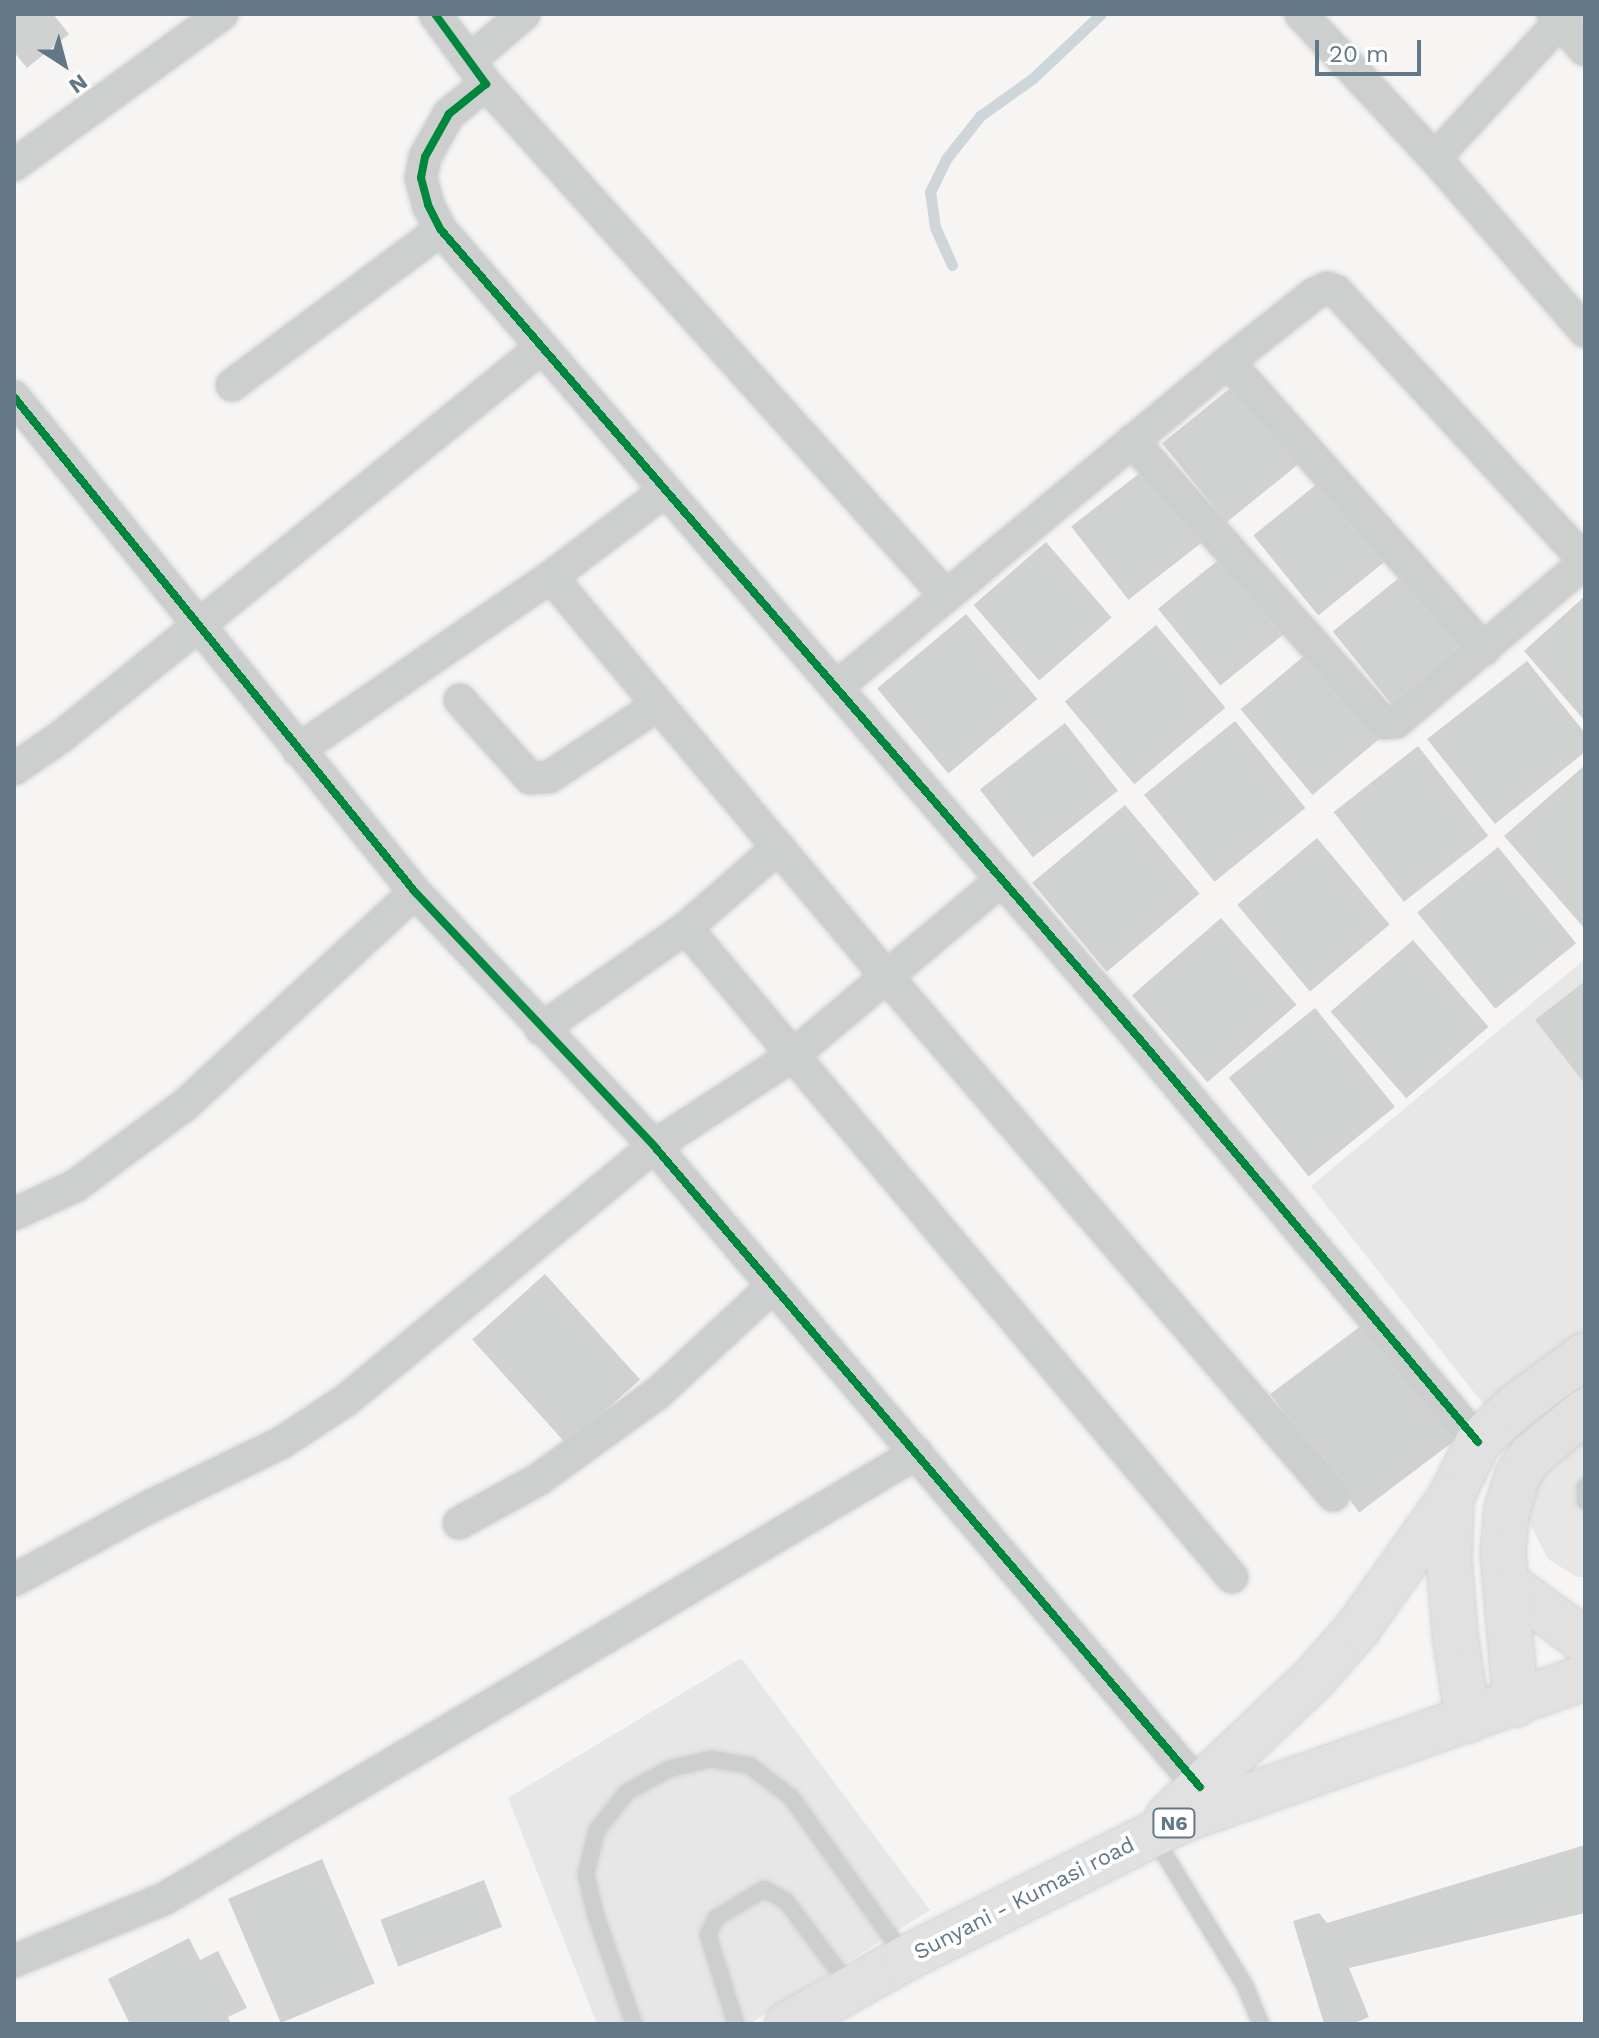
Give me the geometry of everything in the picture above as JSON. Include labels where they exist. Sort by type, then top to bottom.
[{"type":"main road","points":[[1152,1833],[1314,1678],[1357,1629],[1451,1497],[1478,1442],[1515,1407],[1585,1355]]},
{"type":"main road","points":[[1516,1704],[1504,1530],[1518,1475],[1531,1456],[1585,1411]]},
{"type":"main road","points":[[1451,1497],[1449,1561],[1455,1634],[1468,1720]]},
{"type":"main road","points":[[1506,1583],[1585,1641]]},
{"type":"main road","name":"Sunyani - Kumasi road","points":[[788,2024],[906,1958],[1152,1833],[1217,1806],[1516,1704],[1585,1677]]},
{"type":"street","points":[[14,165],[222,14]]},
{"type":"street","points":[[435,14],[478,72],[946,596]]},
{"type":"street","points":[[524,14],[478,72],[425,157],[421,178],[428,205],[441,230],[665,491],[838,686],[1478,1442]]},
{"type":"street","points":[[1301,14],[1435,158],[1585,331]]},
{"type":"street","points":[[1435,158],[1560,17],[1585,50]]},
{"type":"street","points":[[232,385],[441,230]]},
{"type":"street","points":[[838,686],[1132,441],[1319,290],[1336,291],[1585,561],[1396,722],[1384,723],[1132,441]]},
{"type":"street","points":[[14,769],[62,736],[541,348]]},
{"type":"street","points":[[1228,362],[1484,649]]},
{"type":"street","points":[[14,397],[415,892],[654,1146],[1200,1787]]},
{"type":"street","points":[[298,750],[551,577],[665,491]]},
{"type":"street","points":[[551,577],[887,977],[1333,1495]]},
{"type":"street","points":[[460,700],[530,778],[549,777],[658,705]]},
{"type":"street","points":[[541,1029],[686,928],[779,847]]},
{"type":"street","points":[[14,1580],[151,1506],[281,1443],[332,1409],[654,1146],[792,1056],[1002,880]]},
{"type":"street","points":[[14,1214],[75,1186],[185,1105],[415,892]]},
{"type":"street","points":[[686,928],[1232,1577]]},
{"type":"street","points":[[459,1523],[539,1479],[658,1393],[773,1286]]},
{"type":"street","points":[[14,1961],[164,1899],[917,1453]]},
{"type":"lane","points":[[1585,1487],[1585,1501]]},
{"type":"lane","points":[[634,2024],[586,1874],[597,1830],[627,1792],[669,1769],[711,1759],[750,1766],[791,1797],[906,1958]]},
{"type":"lane","points":[[1152,1833],[1245,1986],[1261,2024]]},
{"type":"lane","points":[[736,2024],[708,1935],[716,1918],[764,1889],[786,1901],[851,1989]]},
{"type":"shaded area","points":[[1585,959],[1585,1369],[1502,1428],[1311,1186]]},
{"type":"shaded area","points":[[1585,1429],[1585,1578],[1577,1577],[1548,1559],[1528,1520],[1538,1486],[1557,1449]]},
{"type":"shaded area","points":[[741,1658],[930,1910],[749,2024],[597,2024],[508,1798]]},
{"type":"building","points":[[14,14],[53,14],[69,34],[27,68],[14,52]]},
{"type":"building","points":[[1239,381],[1303,460],[1226,523],[1162,443]]},
{"type":"building","points":[[1150,465],[1207,538],[1128,600],[1071,527]]},
{"type":"building","points":[[1328,475],[1393,555],[1318,615],[1253,535]]},
{"type":"building","points":[[1046,542],[1112,617],[1039,680],[974,605]]},
{"type":"building","points":[[1228,552],[1290,629],[1220,686],[1158,609]]},
{"type":"building","points":[[1405,573],[1467,650],[1395,708],[1333,632]]},
{"type":"building","points":[[1585,596],[1585,721],[1524,651]]},
{"type":"building","points":[[966,614],[1037,699],[948,774],[877,689]]},
{"type":"building","points":[[1156,625],[1225,708],[1134,784],[1065,701]]},
{"type":"building","points":[[1311,650],[1383,736],[1313,795],[1241,709]]},
{"type":"building","points":[[1527,661],[1585,733],[1585,752],[1495,824],[1427,739]]},
{"type":"building","points":[[1235,721],[1305,808],[1215,882],[1144,795]]},
{"type":"building","points":[[1065,723],[1118,791],[1033,857],[980,789]]},
{"type":"building","points":[[1418,746],[1488,836],[1404,902],[1334,812]]},
{"type":"building","points":[[1585,765],[1585,929],[1504,836]]},
{"type":"building","points":[[1125,805],[1200,894],[1107,972],[1032,883]]},
{"type":"building","points":[[1317,838],[1390,925],[1310,991],[1237,905]]},
{"type":"building","points":[[1498,847],[1576,943],[1495,1009],[1417,912]]},
{"type":"building","points":[[1221,918],[1296,1005],[1207,1082],[1132,995]]},
{"type":"building","points":[[1413,940],[1488,1027],[1406,1098],[1331,1012]]},
{"type":"building","points":[[1585,981],[1585,1084],[1535,1020]]},
{"type":"building","points":[[1315,1008],[1395,1107],[1309,1177],[1229,1078]]},
{"type":"building","points":[[545,1274],[640,1380],[567,1445],[472,1340]]},
{"type":"building","points":[[1366,1322],[1455,1440],[1359,1512],[1270,1394]]},
{"type":"building","points":[[1585,1845],[1585,1913],[1349,1968],[1369,2017],[1352,2024],[1324,2024],[1293,1921],[1319,1913],[1327,1923]]},
{"type":"building","points":[[322,1859],[375,1983],[281,2023],[228,1899]]},
{"type":"building","points":[[484,1880],[502,1927],[398,1966],[380,1920]]},
{"type":"building","points":[[189,1938],[200,1960],[218,1951],[247,2008],[228,2017],[231,2024],[130,2024],[108,1979]]},
{"type":"waterway","points":[[952,265],[935,227],[930,192],[946,159],[980,116],[1033,78],[1101,14]]},
{"type":"cycle path","points":[[435,14],[486,84],[449,114],[425,157],[421,178],[428,205],[441,230],[1143,1043],[1478,1442]]},
{"type":"cycle path","points":[[14,397],[415,892],[654,1146],[1200,1787]]}]
